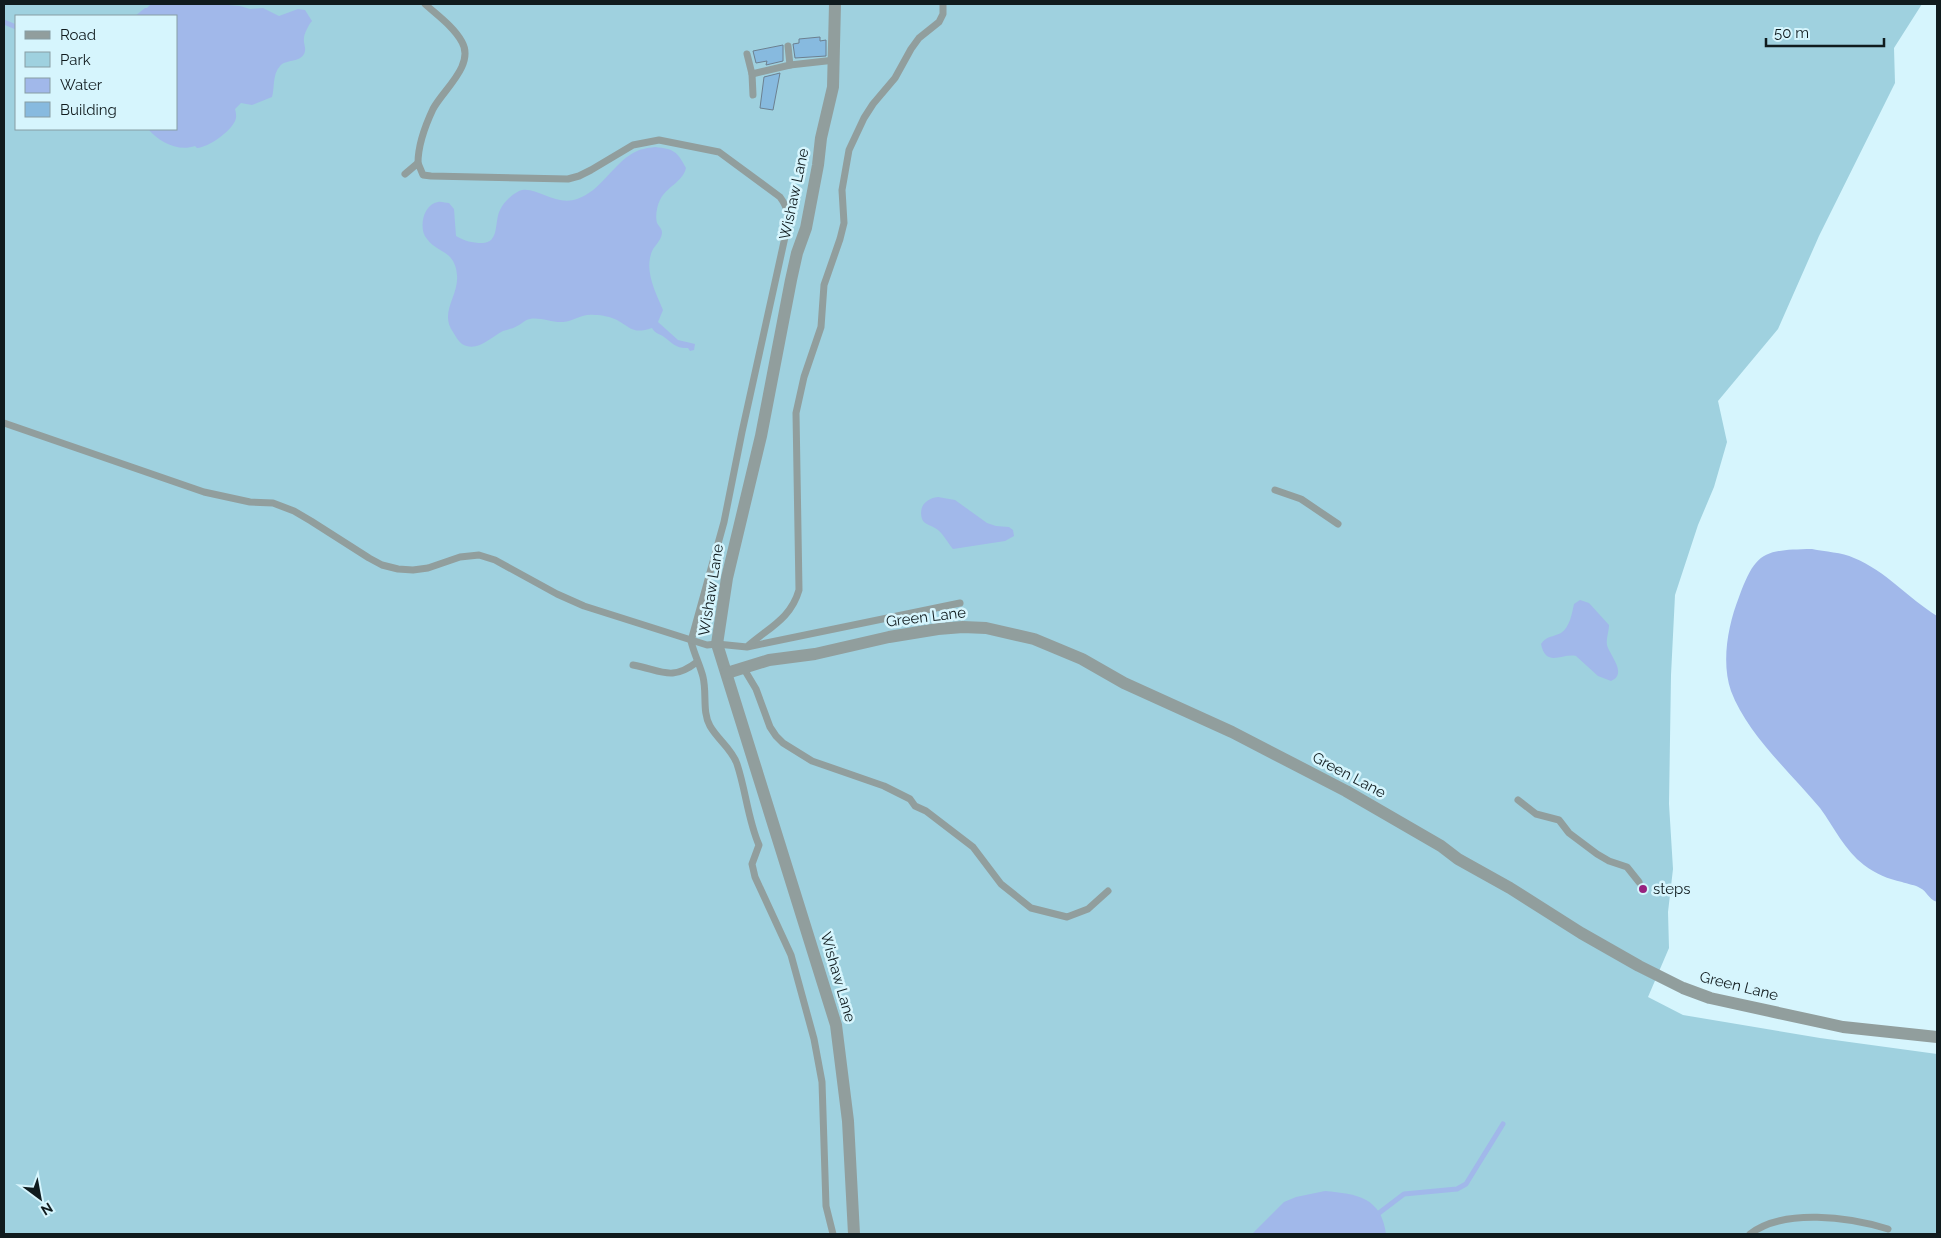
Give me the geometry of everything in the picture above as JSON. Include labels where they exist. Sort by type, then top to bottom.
[{"type":"street","name":"Wishaw Lane","points":[[835,4],[833,87],[821,138],[806,228],[792,280],[761,436],[726,578],[718,644],[836,1026],[848,1121],[854,1234]]},
{"type":"street","name":"Green Lane","points":[[726,673],[769,660],[815,654],[889,637],[938,629],[986,628],[1034,639],[1082,659],[1124,683],[1232,732],[1346,791],[1441,846],[1458,859],[1510,888],[1581,933],[1651,973],[1683,988],[1710,998],[1843,1026],[1937,1037]]},
{"type":"lane","points":[[423,175],[418,163],[420,144],[428,119],[442,95],[459,72],[465,59],[466,51],[456,34],[425,4]]},
{"type":"lane","points":[[747,647],[787,615],[795,603],[799,590],[796,413],[804,377],[821,327],[824,286],[844,223],[842,190],[849,150],[864,118],[895,78],[911,49],[919,38],[940,22],[943,14],[942,4]]},
{"type":"lane","points":[[788,46],[790,65]]},
{"type":"lane","points":[[747,54],[752,74],[752,95]]},
{"type":"lane","points":[[752,74],[790,65],[835,60]]},
{"type":"lane","points":[[418,163],[405,174],[480,178],[568,179],[591,170],[633,145],[659,140],[719,152],[780,197],[787,206],[789,216],[787,228],[724,522],[692,641],[697,662],[704,679],[706,713],[710,726],[736,761],[754,833],[760,845],[752,864],[755,877],[791,955],[814,1039],[822,1082],[826,1206],[832,1234]]},
{"type":"lane","points":[[4,424],[204,492],[250,502],[273,503],[287,508],[382,565],[413,570],[436,566],[460,557],[479,555],[495,560],[557,594],[584,606],[707,645],[718,644],[747,647],[960,603]]},
{"type":"lane","points":[[1275,490],[1300,499],[1338,524]]},
{"type":"lane","points":[[633,666],[668,674],[679,673],[697,662]]},
{"type":"lane","points":[[744,669],[756,689],[770,727],[783,743],[812,761],[884,786],[910,799],[916,806],[926,811],[973,847],[1001,884],[1031,908],[1067,917],[1088,909],[1108,891]]},
{"type":"lane","points":[[1518,800],[1536,814],[1559,820],[1569,832],[1597,854],[1626,867],[1639,882]]},
{"type":"lane","points":[[1750,1234],[1767,1224],[1791,1219],[1856,1221],[1888,1229]]},
{"type":"green space","points":[[4,4],[1922,4],[1894,48],[1895,83],[1819,236],[1778,329],[1718,401],[1727,442],[1714,487],[1698,525],[1675,595],[1671,675],[1669,804],[1673,869],[1668,912],[1669,948],[1648,997],[1683,1015],[1820,1038],[1937,1054],[1937,1234],[4,1234]]},
{"type":"water","points":[[151,4],[216,4],[240,6],[250,9],[263,8],[279,16],[298,9],[305,10],[312,21],[304,36],[304,54],[299,59],[286,62],[277,70],[272,97],[252,105],[241,103],[235,109],[235,121],[224,134],[213,142],[197,148],[195,146],[182,148],[163,142],[149,130],[178,130],[178,15],[136,15]]},
{"type":"water","points":[[655,147],[671,150],[677,154],[686,168],[682,177],[663,195],[657,211],[657,223],[662,233],[652,251],[649,268],[652,283],[663,310],[658,322],[678,340],[695,344],[694,350],[690,351],[688,348],[681,348],[675,345],[652,328],[641,331],[630,328],[612,318],[590,315],[563,322],[530,319],[514,328],[503,331],[484,343],[473,347],[462,344],[449,325],[448,318],[457,283],[456,267],[449,256],[431,244],[424,235],[424,217],[429,207],[438,202],[449,203],[454,209],[456,236],[472,242],[488,242],[496,231],[498,215],[502,207],[508,199],[519,191],[531,190],[561,200],[577,199],[593,190],[633,153]]},
{"type":"water","points":[[938,497],[955,500],[987,523],[1009,527],[1013,530],[1014,536],[1005,541],[953,549],[940,532],[922,519],[921,510],[924,504],[930,499]]},
{"type":"water","points":[[1812,549],[1844,554],[1866,563],[1937,616],[1937,902],[1918,887],[1882,876],[1851,853],[1820,808],[1759,738],[1738,707],[1731,691],[1726,668],[1729,631],[1735,608],[1751,570],[1764,556],[1772,552]]},
{"type":"water","points":[[1580,600],[1589,603],[1609,625],[1607,645],[1618,669],[1616,678],[1611,681],[1598,676],[1576,656],[1551,658],[1543,651],[1541,644],[1543,641],[1561,633],[1567,627],[1574,604]]},
{"type":"water","points":[[1325,1191],[1357,1196],[1366,1200],[1379,1212],[1386,1234],[1252,1234],[1284,1202],[1296,1197]]},
{"type":"building","points":[[820,37],[820,41],[826,40],[826,56],[795,58],[793,44],[799,43],[799,39]]},
{"type":"building","points":[[783,45],[783,61],[766,65],[767,61],[756,63],[753,51]]},
{"type":"building","points":[[780,73],[773,110],[760,108],[764,77]]},
{"type":"waterway","points":[[4,22],[15,27]]},
{"type":"waterway","points":[[1379,1213],[1404,1194],[1457,1189],[1466,1184],[1503,1124]]},
{"type":"place","name":"steps","points":[[1643,889]]}]
